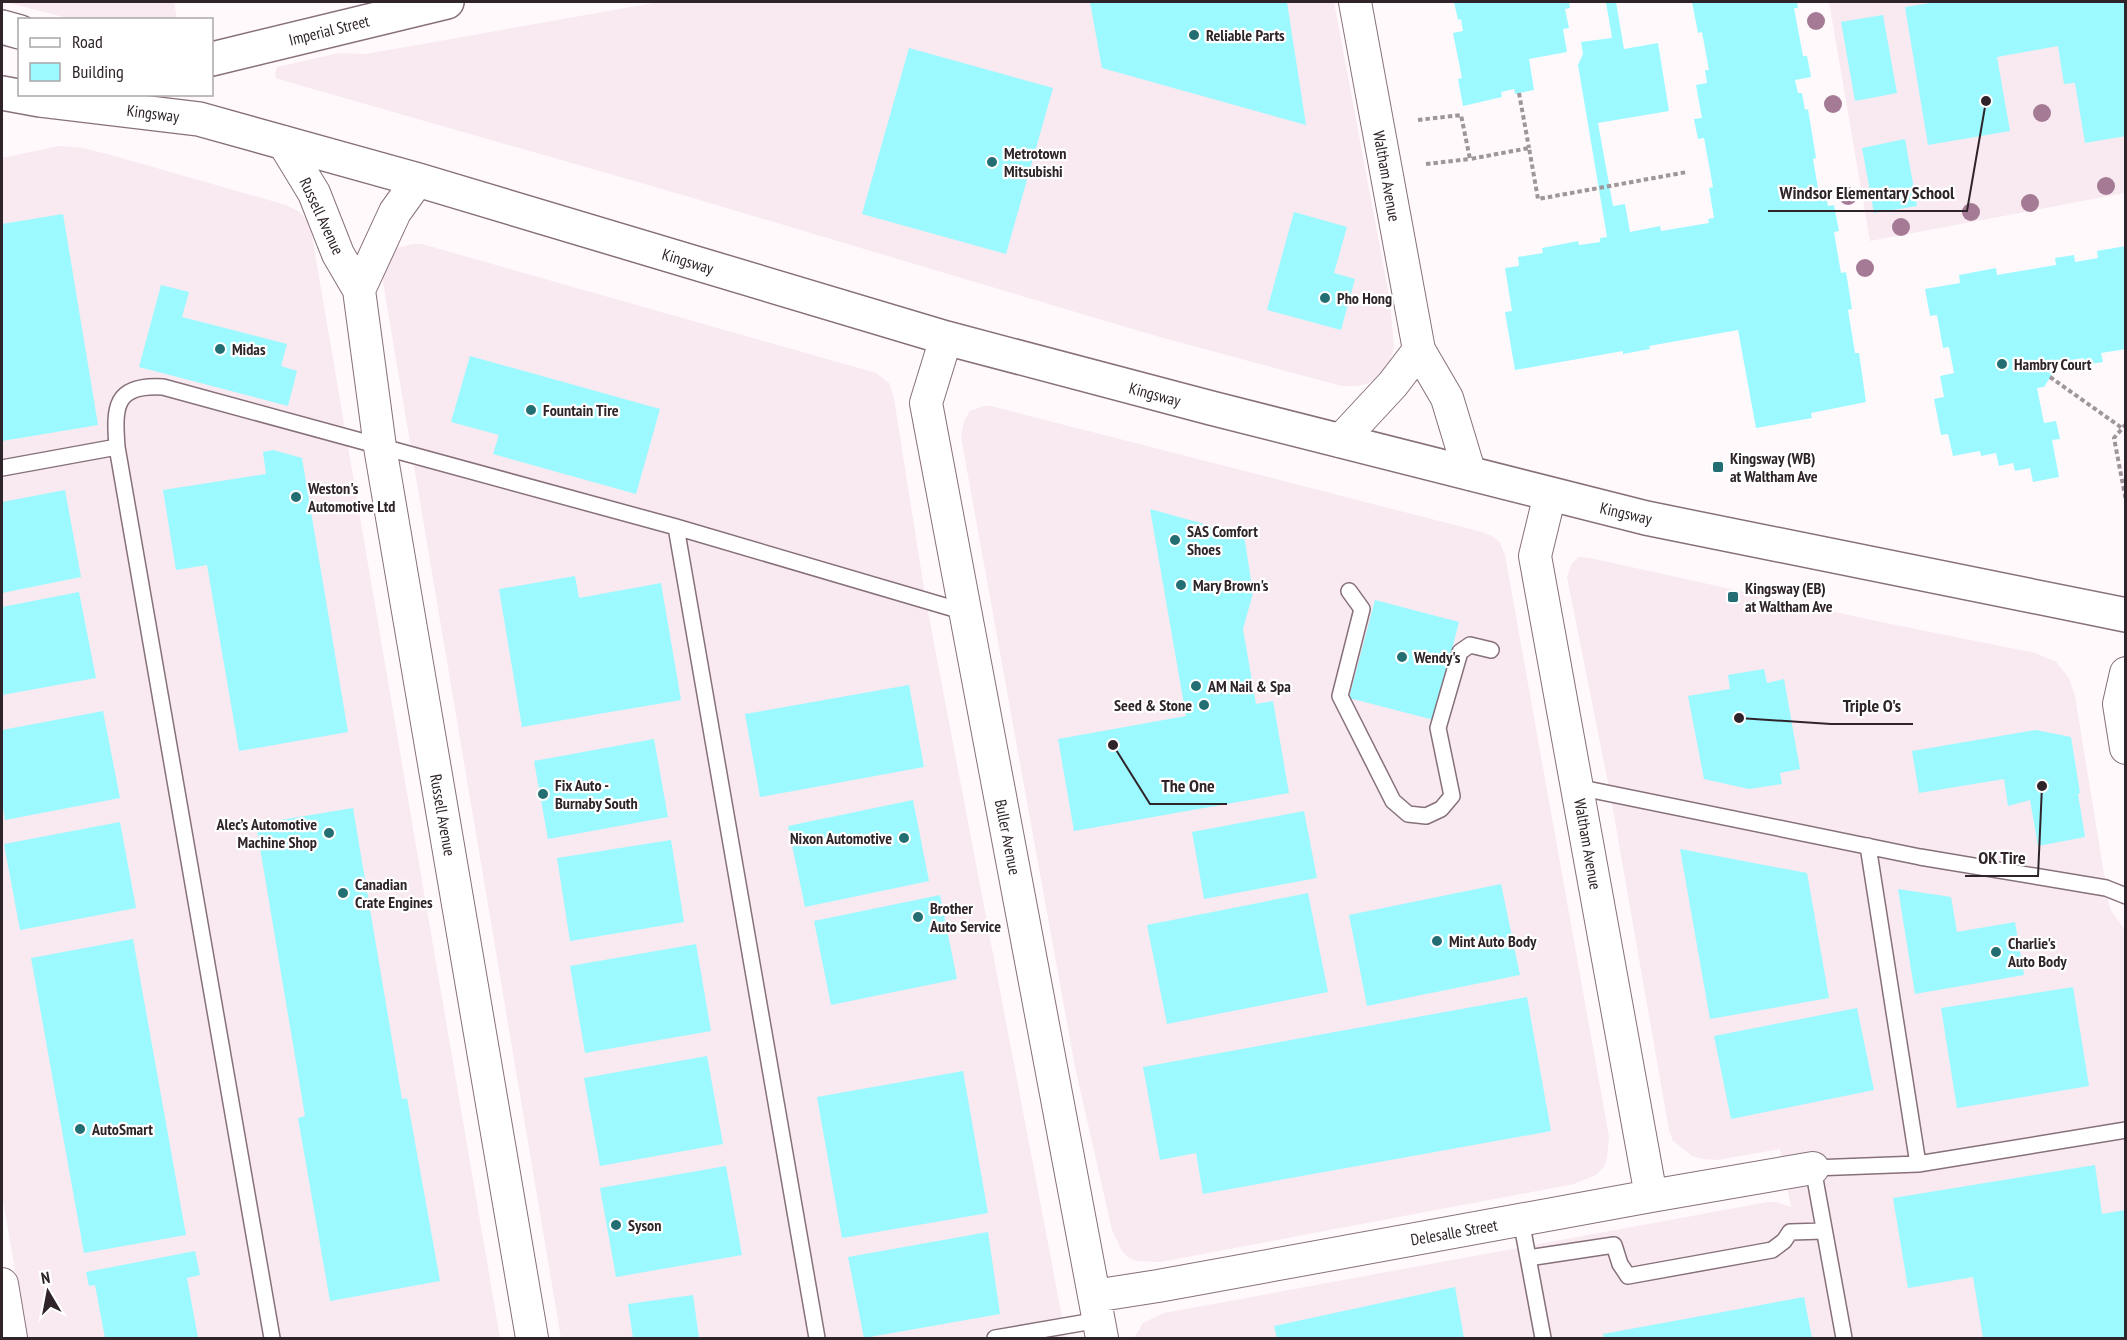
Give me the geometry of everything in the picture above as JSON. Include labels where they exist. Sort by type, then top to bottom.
[{"type":"main road","name":"Imperial Street","points":[[213,59],[447,2]]},
{"type":"main road","points":[[2,27],[18,31]]},
{"type":"main road","name":"Kingsway","points":[[2,93],[18,96]]},
{"type":"main road","name":"Kingsway","points":[[18,96],[198,119],[418,180],[946,338],[1340,441],[1670,523],[2126,615]]},
{"type":"main road","name":"Kingsway","points":[[158,96],[198,119]]},
{"type":"street","name":"Waltham Avenue","points":[[1355,2],[1419,350],[1447,398],[1470,474]]},
{"type":"street","name":"Russell Avenue","points":[[283,142],[315,193],[338,254],[359,290],[381,447],[532,1338]]},
{"type":"street","points":[[359,290],[395,212],[418,180]]},
{"type":"street","name":"Buller Avenue","points":[[946,338],[926,403],[1098,1318]]},
{"type":"street","points":[[1340,441],[1393,384],[1419,350]]},
{"type":"street","name":"Waltham Avenue","points":[[1550,494],[1535,556],[1651,1196]]},
{"type":"street","points":[[2126,673],[2119,704],[2126,748]]},
{"type":"street","name":"Delesalle Street","points":[[1098,1318],[1158,1286],[1813,1168]]},
{"type":"street","points":[[2,1284],[11,1338]]},
{"type":"lane","points":[[272,1338],[117,447],[115,418],[118,405],[123,397],[132,390],[151,386],[162,387],[675,527],[965,612]]},
{"type":"lane","points":[[2,468],[117,447]]},
{"type":"lane","points":[[675,527],[818,1338]]},
{"type":"lane","points":[[1350,591],[1362,609],[1340,696],[1393,801],[1408,814],[1426,816],[1442,809],[1452,796],[1438,728],[1460,652],[1470,645],[1491,650]]},
{"type":"lane","points":[[1577,787],[1868,846],[2106,888],[2126,896]]},
{"type":"lane","points":[[1868,846],[1918,1164]]},
{"type":"lane","points":[[1844,1338],[1813,1168],[1918,1164],[2126,1130]]},
{"type":"lane","points":[[1521,1220],[1543,1338]]},
{"type":"lane","points":[[1528,1258],[1614,1245],[1620,1264],[1628,1276],[1772,1250],[1784,1242],[1790,1232],[1824,1231]]},
{"type":"lane","points":[[994,1338],[1098,1318]]},
{"type":"path","points":[[1519,93],[1538,199],[1687,172]]},
{"type":"path","points":[[1418,120],[1461,115],[1470,159]]},
{"type":"path","points":[[1426,164],[1470,159],[1529,148]]},
{"type":"path","points":[[2050,377],[2124,426],[2114,438],[2126,501]]},
{"type":"shaded area","points":[[6,2],[174,2],[177,18],[67,18]]},
{"type":"shaded area","points":[[659,2],[1334,2],[1390,301],[1394,348],[1388,367],[1375,380],[1366,384],[1342,386],[1156,336],[683,195],[285,81],[276,78],[275,75],[277,67],[339,53],[366,54]]},
{"type":"shaded area","points":[[1829,2],[2125,2],[2125,193],[1870,241]]},
{"type":"shaded area","points":[[59,146],[83,148],[111,155],[286,205],[298,211],[310,224],[500,1338],[27,1338],[2,1195],[2,158]]},
{"type":"shaded area","points":[[422,244],[876,373],[889,383],[894,399],[926,601],[1066,1338],[561,1338],[383,282],[383,273],[390,254],[397,248]]},
{"type":"shaded area","points":[[984,406],[1482,532],[1494,537],[1500,543],[1505,555],[1609,1137],[1604,1167],[1596,1175],[1574,1184],[1160,1262],[1137,1261],[1129,1258],[1122,1251],[1112,1230],[1075,1067],[961,437],[964,421],[970,411]]},
{"type":"shaded area","points":[[1579,557],[2035,653],[2056,662],[2069,678],[2075,696],[2109,905],[2125,930],[2125,1338],[1134,1338],[1143,1323],[1164,1313],[1768,1202],[1791,1207],[1780,1149],[1718,1160],[1702,1159],[1692,1156],[1673,1141],[1669,1130],[1610,793],[1567,577],[1572,563]]},
{"type":"building","name":"Reliable Parts","points":[[1090,2],[1287,2],[1306,125],[1102,68]]},
{"type":"building","points":[[1454,2],[1569,2],[1570,8],[1565,9],[1569,28],[1563,29],[1567,52],[1529,59],[1534,90],[1515,94],[1514,89],[1501,92],[1502,97],[1463,106],[1458,79],[1462,78],[1453,33],[1463,31]]},
{"type":"building","points":[[1606,2],[1616,2],[1624,49],[1658,43],[1669,111],[1598,123],[1613,206],[1625,204],[1630,232],[1660,226],[1661,231],[1709,223],[1708,219],[1714,218],[1709,188],[1713,187],[1704,138],[1698,139],[1694,119],[1702,118],[1696,85],[1707,83],[1705,70],[1709,70],[1702,32],[1698,33],[1692,2],[1797,2],[1798,8],[1794,8],[1803,56],[1807,56],[1811,77],[1795,80],[1798,93],[1802,93],[1805,110],[1808,109],[1819,194],[1826,193],[1828,206],[1834,205],[1839,231],[1834,232],[1841,273],[1846,272],[1852,309],[1848,310],[1855,353],[1859,353],[1866,402],[1811,413],[1812,418],[1756,428],[1738,330],[1649,346],[1650,349],[1623,354],[1623,351],[1515,370],[1505,312],[1512,311],[1505,268],[1519,266],[1518,257],[1543,253],[1542,248],[1578,241],[1579,245],[1600,242],[1600,238],[1607,237],[1578,65],[1583,54],[1581,42],[1612,38]]},
{"type":"building","points":[[1937,2],[2126,2],[2126,136],[2085,143],[2075,83],[2064,84],[2058,46],[1997,57],[2010,131],[1928,145],[1905,7]]},
{"type":"building","points":[[1883,15],[1897,93],[1855,101],[1841,22]]},
{"type":"building","points":[[909,48],[1053,88],[1006,254],[862,214]]},
{"type":"building","points":[[1905,139],[1917,206],[1874,213],[1862,148]]},
{"type":"building","points":[[1294,212],[1347,227],[1334,273],[1355,279],[1341,330],[1267,310]]},
{"type":"building","points":[[63,214],[98,425],[2,441],[2,224]]},
{"type":"building","name":"Hambry Court","points":[[2126,246],[2126,349],[2101,353],[2103,362],[2085,365],[2084,358],[2051,363],[2053,373],[2044,387],[2037,388],[2044,423],[2056,421],[2060,439],[2052,440],[2059,477],[2033,482],[2030,468],[2015,471],[2013,463],[1999,466],[1996,453],[1981,456],[1980,451],[1953,456],[1948,434],[1941,435],[1934,399],[1944,397],[1940,376],[1954,373],[1949,347],[1943,348],[1937,315],[1930,316],[1925,289],[1960,283],[1959,275],[1996,268],[1997,275],[2056,265],[2055,258],[2074,255],[2075,262],[2098,258],[2097,251]]},
{"type":"building","points":[[161,285],[189,292],[182,317],[287,344],[281,366],[297,371],[288,406],[139,367]]},
{"type":"building","points":[[470,356],[660,409],[636,494],[493,454],[499,435],[451,422]]},
{"type":"building","points":[[273,450],[302,458],[348,732],[239,751],[207,565],[176,570],[163,490],[266,474],[263,452]]},
{"type":"building","points":[[65,490],[81,577],[2,593],[2,502]]},
{"type":"building","points":[[1150,509],[1244,535],[1253,593],[1243,629],[1256,704],[1273,701],[1289,793],[1074,831],[1058,739],[1186,716]]},
{"type":"building","points":[[575,576],[579,598],[661,583],[681,700],[522,727],[499,589]]},
{"type":"building","points":[[79,592],[96,678],[2,695],[2,607]]},
{"type":"building","points":[[1375,600],[1459,622],[1434,720],[1349,698]]},
{"type":"building","points":[[1764,669],[1767,683],[1784,679],[1800,769],[1780,773],[1782,784],[1749,789],[1704,779],[1688,696],[1730,689],[1728,675]]},
{"type":"building","points":[[909,685],[924,767],[760,797],[745,714]]},
{"type":"building","points":[[103,711],[120,798],[5,820],[2,801],[2,730]]},
{"type":"building","points":[[2036,730],[2071,737],[2085,837],[2038,846],[2030,800],[2008,806],[2004,779],[1919,793],[1912,751]]},
{"type":"building","points":[[654,739],[668,817],[548,839],[534,761]]},
{"type":"building","points":[[913,800],[929,881],[805,907],[788,826]]},
{"type":"building","points":[[353,808],[402,1099],[407,1098],[440,1281],[330,1301],[298,1118],[305,1116],[256,824]]},
{"type":"building","points":[[1304,811],[1317,878],[1204,899],[1192,832]]},
{"type":"building","points":[[120,822],[136,908],[20,930],[4,844]]},
{"type":"building","points":[[671,840],[684,922],[570,941],[557,858]]},
{"type":"building","points":[[1680,849],[1807,873],[1829,998],[1710,1019]]},
{"type":"building","points":[[1501,884],[1520,975],[1367,1006],[1349,915]]},
{"type":"building","points":[[1898,889],[1951,897],[1957,932],[2015,922],[2024,975],[1915,994]]},
{"type":"building","points":[[1308,893],[1328,992],[1167,1024],[1147,925]]},
{"type":"building","points":[[940,895],[957,979],[831,1005],[814,921]]},
{"type":"building","points":[[133,939],[186,1235],[84,1253],[31,958]]},
{"type":"building","points":[[696,944],[711,1031],[585,1053],[570,966]]},
{"type":"building","points":[[2073,987],[2089,1086],[1957,1108],[1941,1008]]},
{"type":"building","points":[[1527,997],[1551,1131],[1203,1194],[1196,1153],[1160,1160],[1143,1067]]},
{"type":"building","points":[[1857,1008],[1874,1090],[1731,1119],[1714,1036]]},
{"type":"building","points":[[707,1056],[723,1144],[600,1166],[584,1078]]},
{"type":"building","points":[[963,1071],[988,1213],[842,1238],[817,1097]]},
{"type":"building","points":[[2095,1165],[2102,1214],[2126,1210],[2126,1338],[1983,1338],[1973,1277],[1908,1288],[1893,1198]]},
{"type":"building","points":[[726,1166],[742,1255],[616,1277],[600,1188]]},
{"type":"building","points":[[988,1232],[1000,1314],[864,1338],[848,1257]]},
{"type":"building","points":[[195,1251],[200,1275],[187,1278],[198,1338],[105,1338],[95,1285],[89,1286],[86,1272]]},
{"type":"building","points":[[1455,1287],[1464,1338],[1277,1338],[1274,1326]]},
{"type":"building","points":[[693,1295],[699,1338],[633,1338],[628,1304]]},
{"type":"building","points":[[1804,1297],[1812,1338],[1604,1338],[1603,1334]]},
{"type":"place","name":"Reliable Parts","points":[[1194,35]]},
{"type":"place","name":"Windsor Elementary School","points":[[1986,101]]},
{"type":"place","name":"Metrotown Mitsubishi","points":[[992,162]]},
{"type":"place","name":"Pho Hong","points":[[1325,298]]},
{"type":"place","name":"Midas","points":[[220,349]]},
{"type":"place","name":"Hambry Court","points":[[2002,364]]},
{"type":"place","name":"Fountain Tire","points":[[531,410]]},
{"type":"place","name":"Kingsway (WB) at Waltham Ave","points":[[1718,467]]},
{"type":"place","name":"Weston's Automotive Ltd","points":[[296,497]]},
{"type":"place","name":"SAS Comfort Shoes","points":[[1175,540]]},
{"type":"place","name":"Mary Brown's","points":[[1181,585]]},
{"type":"place","name":"Kingsway (EB) at Waltham Ave","points":[[1733,597]]},
{"type":"place","name":"Wendy's","points":[[1402,657]]},
{"type":"place","name":"AM Nail & Spa","points":[[1196,686]]},
{"type":"place","name":"Seed & Stone","points":[[1204,705]]},
{"type":"place","name":"Triple O's","points":[[1739,718]]},
{"type":"place","name":"The One","points":[[1113,745]]},
{"type":"place","name":"OK Tire","points":[[2042,786]]},
{"type":"place","name":"Fix Auto - Burnaby South","points":[[543,794]]},
{"type":"place","name":"Alec’s Automotive Machine Shop","points":[[329,833]]},
{"type":"place","name":"Nixon Automotive","points":[[904,838]]},
{"type":"place","name":"Canadian Crate Engines","points":[[343,893]]},
{"type":"place","name":"Brother Auto Service","points":[[918,917]]},
{"type":"place","name":"Mint Auto Body","points":[[1437,941]]},
{"type":"place","name":"Charlie's Auto Body","points":[[1996,952]]},
{"type":"place","name":"AutoSmart","points":[[80,1129]]},
{"type":"place","name":"Syson","points":[[616,1225]]}]
